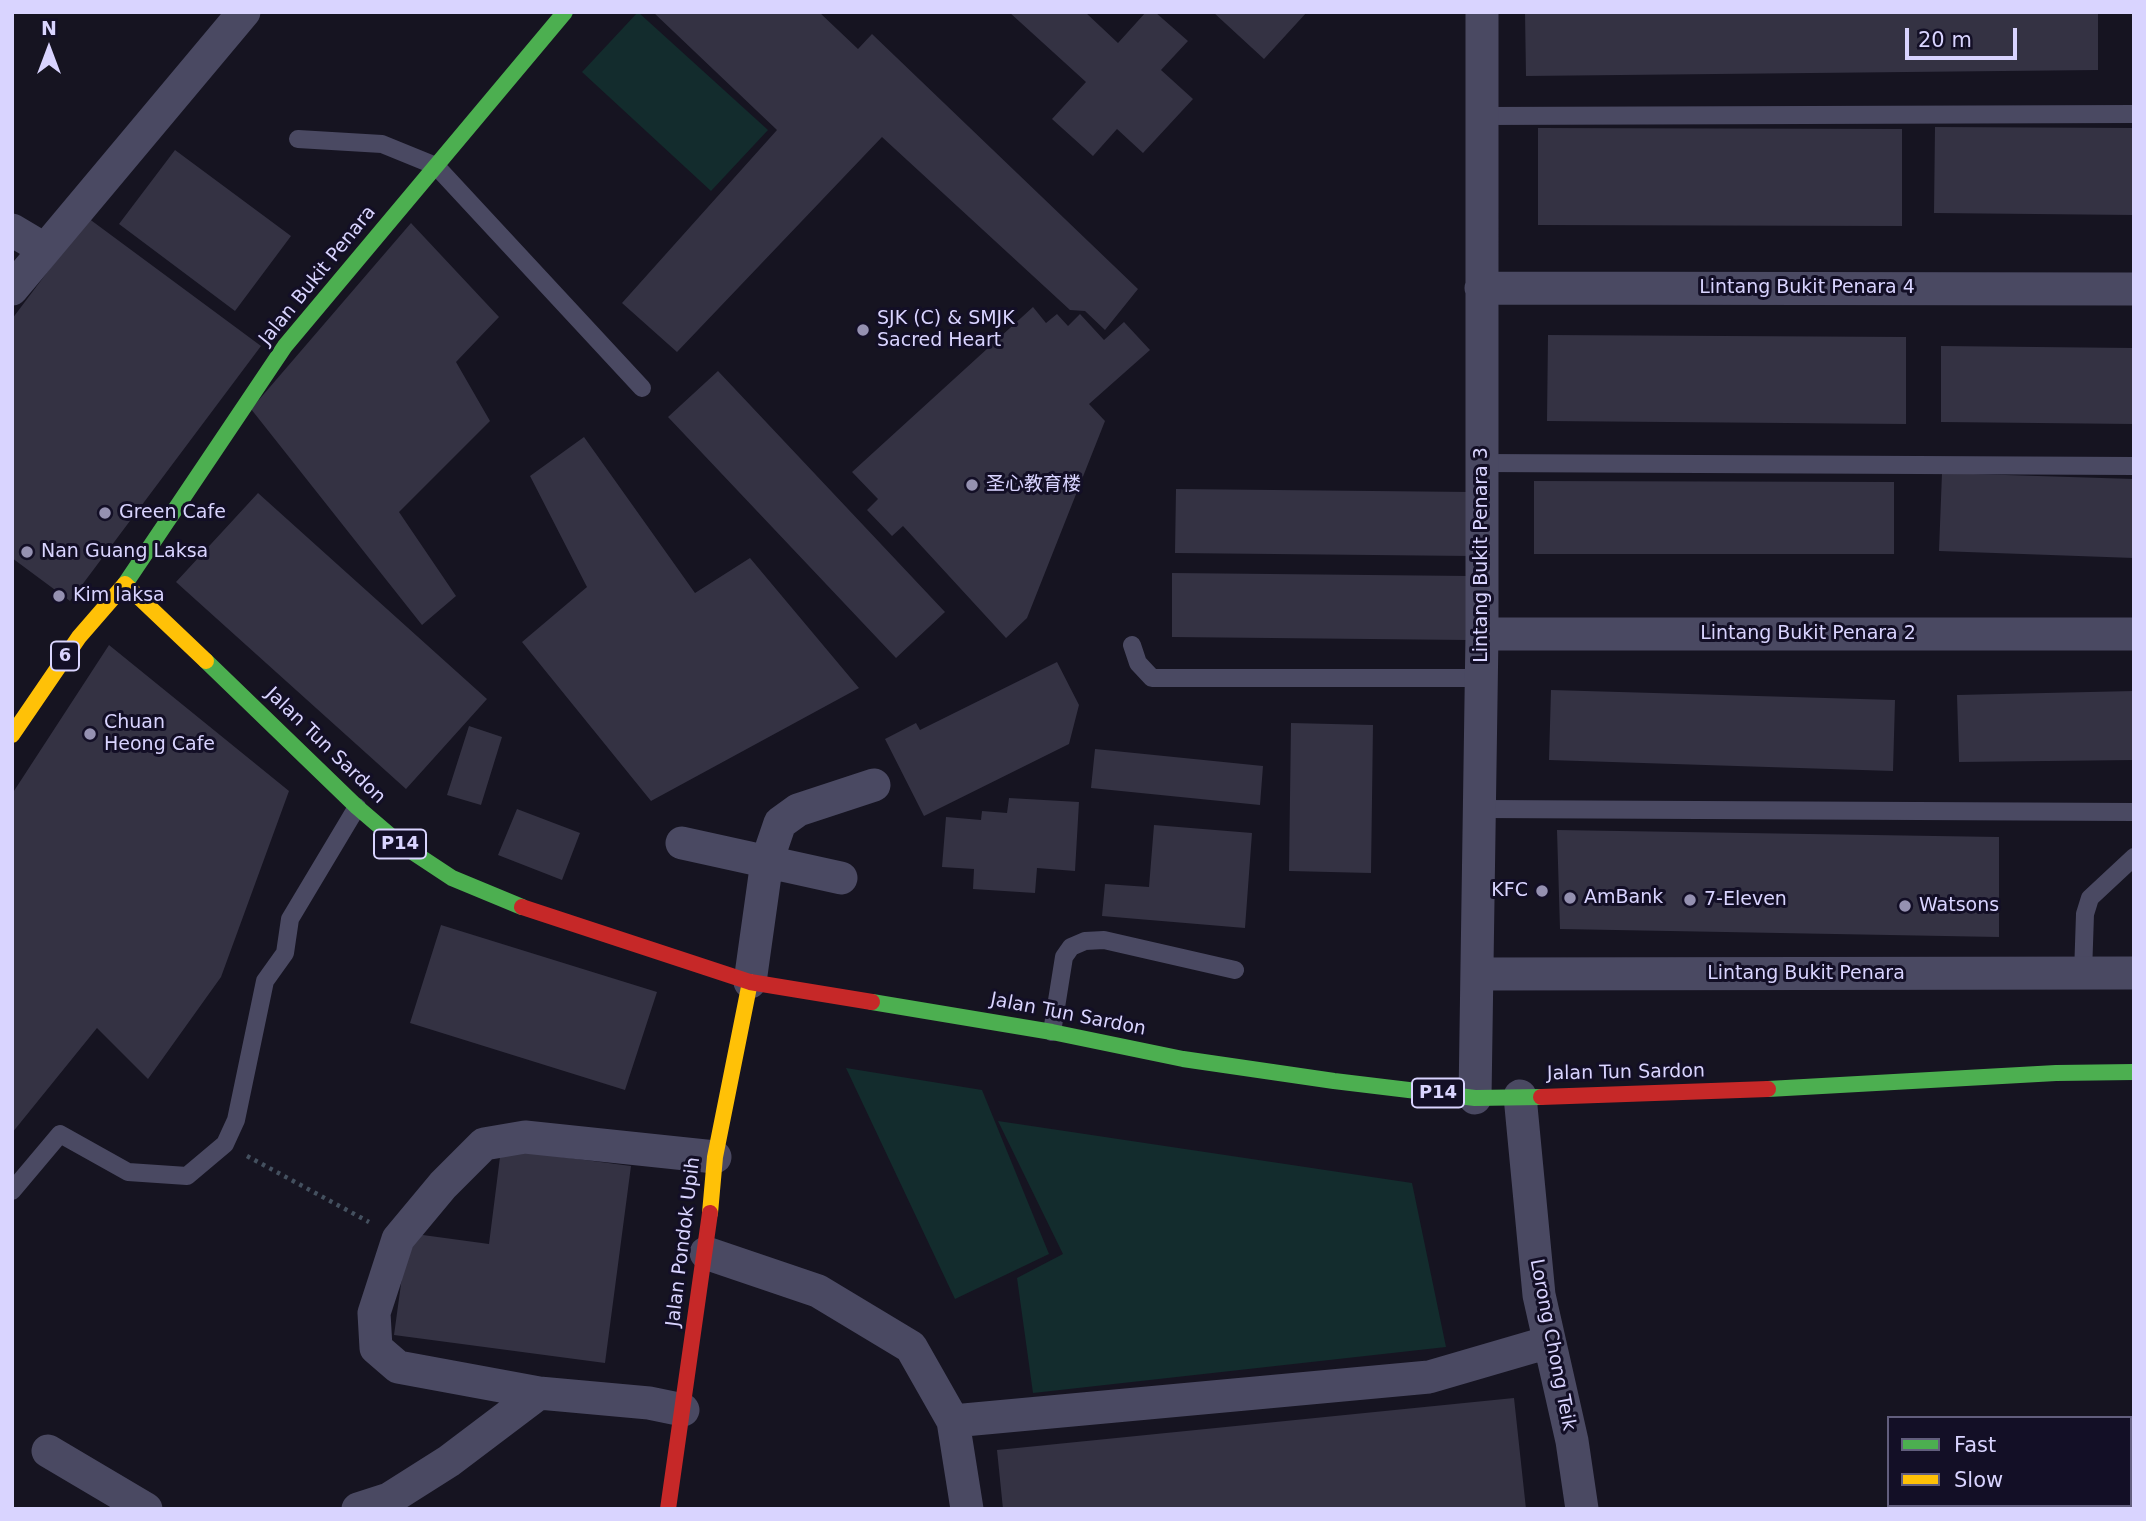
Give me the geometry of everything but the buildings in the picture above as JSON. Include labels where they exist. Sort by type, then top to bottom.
[{"type":"main road","name":"Jalan Bukit Penara","points":[[125,584],[285,346],[565,12]]},
{"type":"main road","name":"6","points":[[12,735],[79,637],[125,584]]},
{"type":"main road","name":"Jalan Tun Sardon","points":[[125,584],[357,807],[399,844],[452,878],[527,909],[750,982],[1052,1032],[1183,1059],[1475,1098],[1705,1093],[2056,1073],[2134,1072]]},
{"type":"main road","name":"Jalan Pondok Upih","points":[[668,1509],[706,1253],[715,1157],[750,982]]},
{"type":"street","points":[[12,289],[244,12]]},
{"type":"street","name":"Lintang Bukit Penara 3","points":[[1475,1098],[1479,974],[1482,634],[1482,12]]},
{"type":"street","points":[[12,230],[44,249]]},
{"type":"street","name":"Lintang Bukit Penara 4","points":[[1480,288],[2134,289]]},
{"type":"street","name":"Lintang Bukit Penara 2","points":[[1482,634],[2134,634]]},
{"type":"street","points":[[750,982],[767,862],[780,823],[798,810],[874,785]]},
{"type":"street","points":[[682,843],[841,878]]},
{"type":"street","name":"Lintang Bukit Penara","points":[[1479,974],[2134,973]]},
{"type":"street","name":"Lorong Chong Teik","points":[[1520,1096],[1533,1249],[1549,1342],[1572,1441],[1582,1509]]},
{"type":"street","points":[[683,1410],[649,1403],[539,1393],[398,1367],[376,1348],[374,1313],[398,1239],[443,1185],[484,1144],[526,1137],[715,1157]]},
{"type":"street","points":[[706,1253],[818,1291],[911,1347],[953,1421],[967,1509]]},
{"type":"street","points":[[953,1421],[1429,1377],[1549,1342]]},
{"type":"street","points":[[358,1509],[389,1499],[449,1461],[539,1393]]},
{"type":"street","points":[[48,1451],[146,1509]]},
{"type":"lane","points":[[1482,116],[2134,114]]},
{"type":"lane","points":[[298,139],[382,144],[436,166],[642,388]]},
{"type":"lane","points":[[1482,463],[2134,467]]},
{"type":"lane","points":[[1132,645],[1138,663],[1152,678],[1481,678]]},
{"type":"lane","points":[[12,1191],[60,1134],[128,1172],[187,1176],[225,1144],[236,1120],[265,981],[285,953],[290,919],[357,807]]},
{"type":"lane","points":[[1480,809],[2134,812]]},
{"type":"lane","points":[[2083,974],[2085,914],[2090,898],[2134,857]]},
{"type":"lane","points":[[1052,1032],[1063,957],[1071,947],[1085,941],[1104,940],[1235,971]]},
{"type":"path","points":[[225,1144],[335,1202],[398,1239]]},
{"type":"green space","points":[[638,12],[768,130],[711,191],[582,72]]},
{"type":"green space","points":[[846,1068],[982,1090],[1049,1254],[955,1299]]},
{"type":"green space","points":[[998,1121],[1412,1183],[1446,1347],[1033,1393],[1017,1278],[1063,1254]]},
{"type":"traffic: fast","points":[[125,584],[285,346],[565,12]]},
{"type":"traffic: fast","points":[[206,661],[357,807],[399,843],[452,878],[522,907]]},
{"type":"traffic: fast","points":[[872,1002],[1052,1032],[1183,1059],[1334,1081],[1475,1098],[1541,1097]]},
{"type":"traffic: fast","points":[[1768,1089],[2056,1073],[2134,1072]]},
{"type":"traffic: slow","points":[[12,735],[79,637],[125,584],[206,661]]},
{"type":"traffic: slow","points":[[710,1213],[715,1157],[750,982]]},
{"type":"traffic: jam","points":[[522,907],[750,982],[872,1002]]},
{"type":"traffic: jam","points":[[1541,1097],[1768,1089]]},
{"type":"traffic: jam","points":[[668,1509],[710,1213]]},
{"type":"place","name":"SJK (C) & SMJK Sacred Heart","points":[[863,330]]},
{"type":"place","name":"圣心教育楼","points":[[972,485]]},
{"type":"place","name":"Green Cafe","points":[[105,513]]},
{"type":"place","name":"Nan Guang Laksa","points":[[27,552]]},
{"type":"place","name":"Kim laksa","points":[[59,596]]},
{"type":"place","name":"Chuan Heong Cafe","points":[[90,734]]},
{"type":"place","name":"KFC","points":[[1542,891]]},
{"type":"place","name":"AmBank","points":[[1570,898]]},
{"type":"place","name":"7-Eleven","points":[[1690,900]]},
{"type":"place","name":"Watsons","points":[[1905,906]]}]
